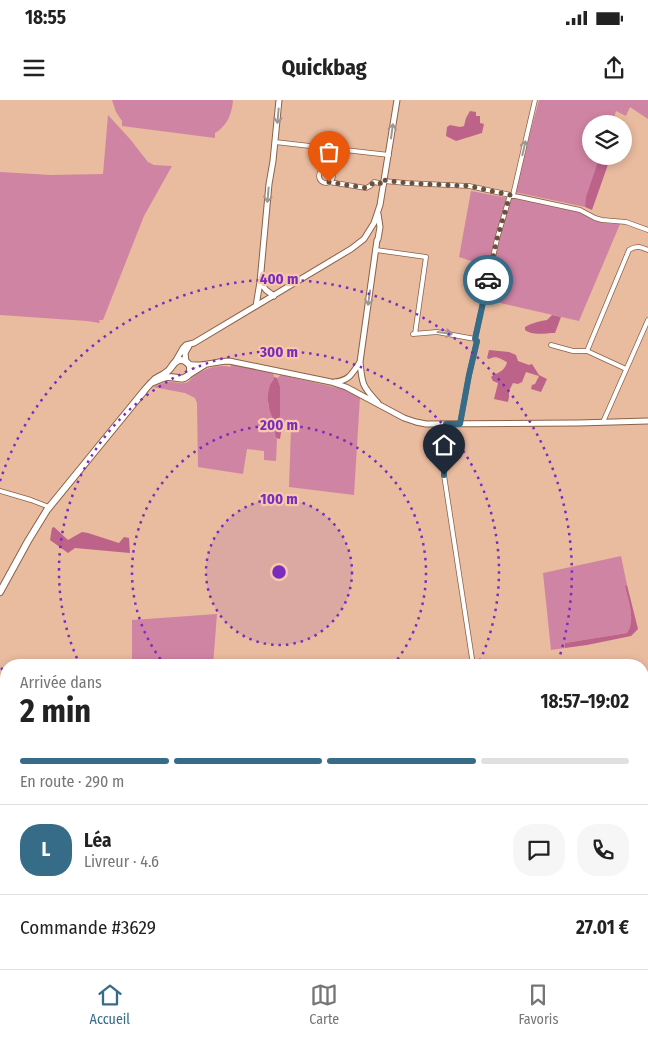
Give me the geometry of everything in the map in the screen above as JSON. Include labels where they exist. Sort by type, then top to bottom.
[{"type":"main road","points":[[0,592],[41,518],[151,382],[181,360],[187,363],[190,370],[188,376],[183,379],[167,377],[151,382]]},
{"type":"main road","points":[[173,365],[172,373],[177,378]]},
{"type":"street","points":[[256,306],[269,184],[276,142],[279,100]]},
{"type":"street","points":[[397,100],[378,214],[367,235],[351,249],[192,344],[185,353],[187,363],[195,366],[228,361],[331,382],[346,387],[400,416],[426,424],[648,421]]},
{"type":"street","points":[[460,424],[476,347],[477,341],[475,339],[497,239],[511,195],[535,100]]},
{"type":"street","points":[[276,142],[389,155]]},
{"type":"street","points":[[329,182],[366,188],[374,182],[469,186],[580,210],[595,218],[626,222],[648,230]]},
{"type":"street","points":[[378,214],[380,226],[378,239],[376,240],[360,362],[361,377],[365,389],[379,404]]},
{"type":"street","points":[[367,235],[376,240]]},
{"type":"street","points":[[587,351],[629,250],[636,246],[648,250]]},
{"type":"street","points":[[376,250],[426,257],[413,334],[437,332],[475,339]]},
{"type":"street","points":[[260,282],[274,296]]},
{"type":"street","points":[[603,422],[626,369],[646,331],[648,320]]},
{"type":"street","points":[[173,365],[183,348],[186,345],[192,344]]},
{"type":"street","points":[[552,345],[573,352],[587,351],[626,369]]},
{"type":"street","points":[[331,382],[345,380],[352,374],[360,362]]},
{"type":"street","points":[[188,376],[208,364]]},
{"type":"street","points":[[352,374],[361,377]]},
{"type":"street","points":[[345,380],[346,387]]},
{"type":"street","points":[[359,394],[365,389]]},
{"type":"street","points":[[446,424],[444,475],[472,659]]},
{"type":"street","points":[[0,491],[49,507]]},
{"type":"shaded area","points":[[112,100],[233,100],[228,119],[223,127],[215,133],[215,138],[122,126],[122,121],[116,112]]},
{"type":"shaded area","points":[[539,100],[648,100],[648,119],[630,107],[626,115],[616,111],[615,115],[582,115],[582,165],[598,165],[585,207],[514,192]]},
{"type":"shaded area","points":[[470,111],[476,112],[476,116],[480,116],[480,123],[484,124],[482,133],[456,141],[446,136],[447,127],[450,125],[464,126]]},
{"type":"shaded area","points":[[108,115],[148,162],[154,165],[172,166],[144,216],[103,320],[99,320],[100,323],[0,315],[0,172],[51,175],[103,174]]},
{"type":"shaded area","points":[[597,165],[608,165],[592,210],[585,207],[586,197]]},
{"type":"shaded area","points":[[471,191],[514,199],[515,197],[579,212],[601,222],[620,224],[579,321],[487,300],[493,268],[459,257]]},
{"type":"shaded area","points":[[552,315],[561,317],[555,333],[535,334],[525,330],[525,327],[547,320]]},
{"type":"shaded area","points":[[489,350],[509,352],[516,355],[518,361],[529,365],[532,364],[539,375],[547,379],[541,392],[531,389],[539,376],[526,372],[522,382],[518,384],[513,383],[509,391],[508,402],[494,399],[498,383],[493,381],[491,377],[499,373],[507,362],[496,357],[487,358]]},
{"type":"shaded area","points":[[232,364],[273,372],[274,377],[269,387],[268,405],[276,423],[276,461],[264,460],[264,451],[247,449],[243,474],[198,467],[197,403],[195,398],[185,393],[153,387],[167,382],[185,383],[206,370],[220,366],[230,367]]},
{"type":"shaded area","points":[[281,375],[343,389],[360,397],[354,495],[289,487],[291,428],[280,425],[280,386],[277,378]]},
{"type":"shaded area","points":[[274,377],[277,378],[280,386],[280,425],[282,426],[280,439],[276,438],[276,423],[268,402],[268,392]]},
{"type":"shaded area","points":[[54,527],[68,540],[82,532],[119,543],[124,537],[129,538],[130,553],[75,548],[68,553],[50,540],[52,528]]},
{"type":"shaded area","points":[[621,556],[631,616],[630,628],[627,633],[565,643],[565,648],[551,650],[543,573]]},
{"type":"shaded area","points":[[627,585],[638,629],[631,636],[565,648],[565,643],[627,633],[630,628],[631,616],[625,586]]},
{"type":"shaded area","points":[[217,614],[213,659],[132,659],[132,620]]},
{"type":"way so far","points":[[329,182],[366,188],[374,182],[384,184],[384,180],[469,186],[510,195],[497,239],[488,280]]},
{"type":"route","points":[[444,475],[446,424],[460,424],[488,280]]}]
